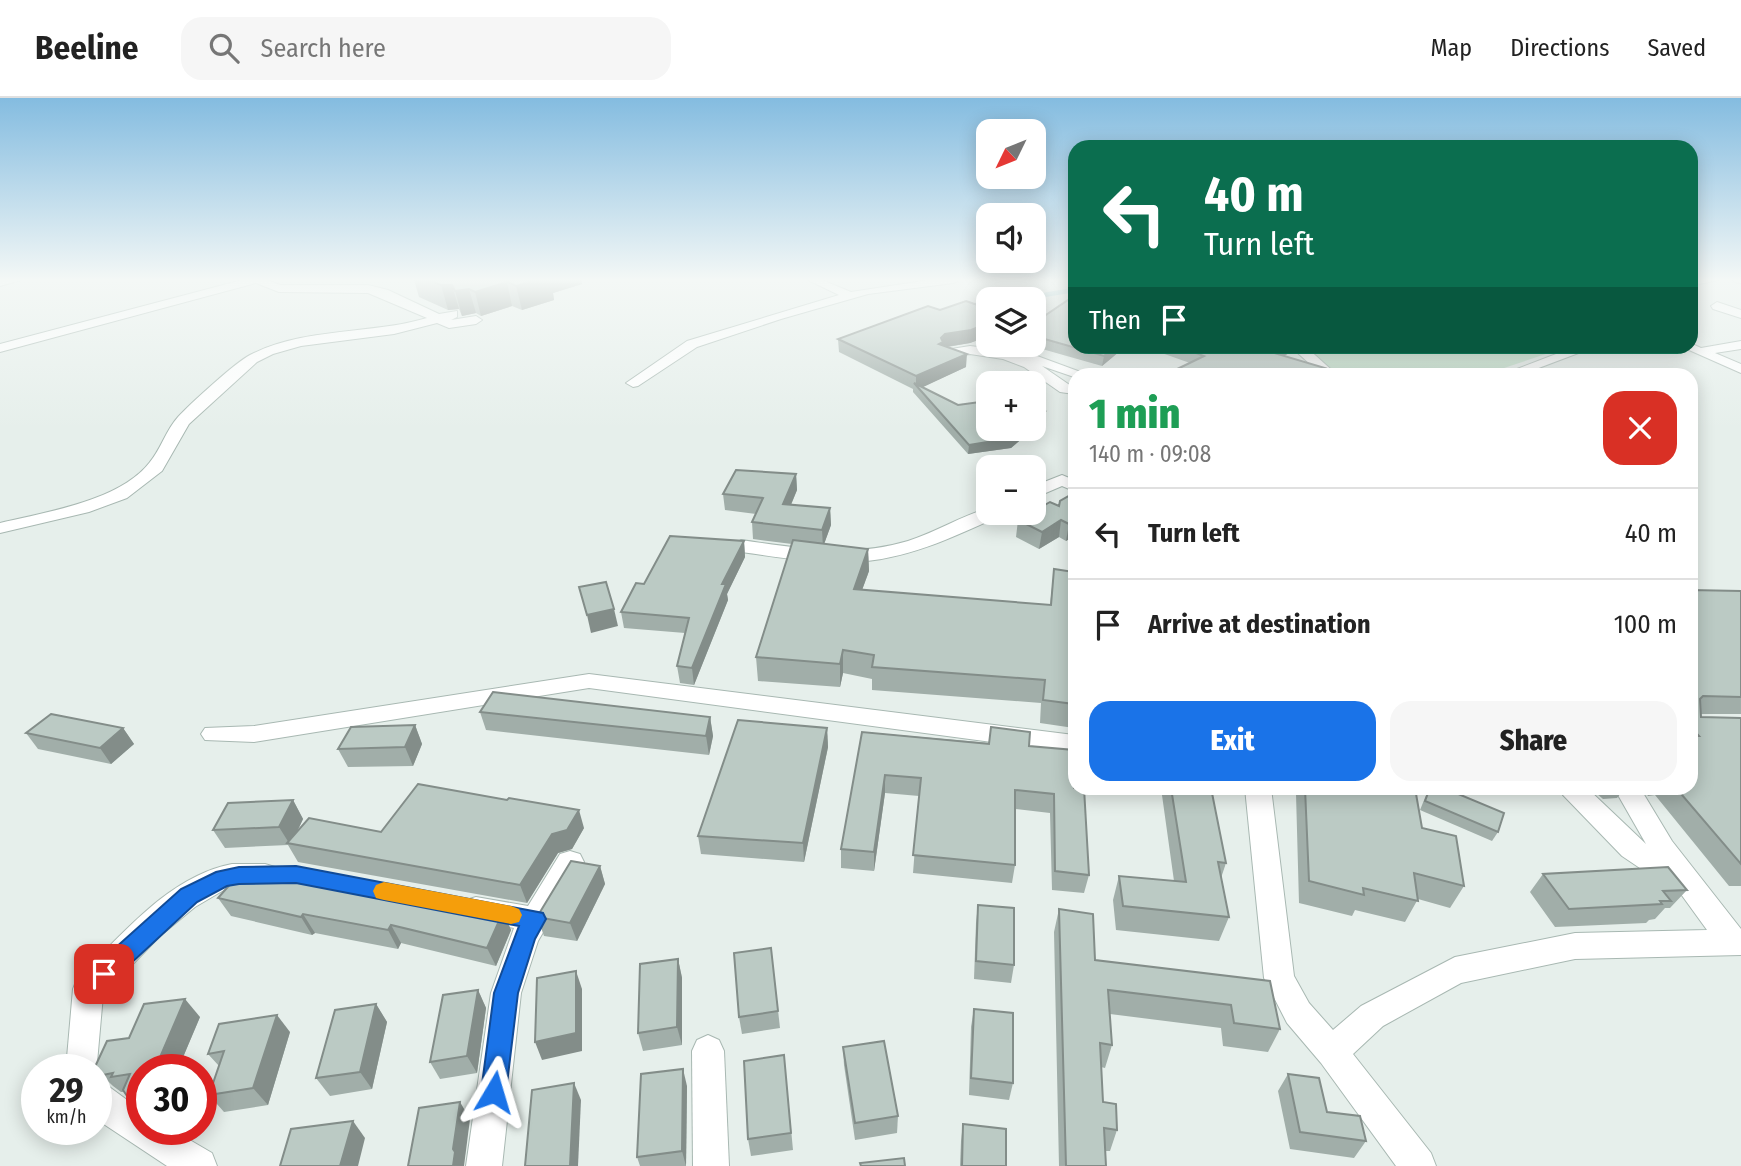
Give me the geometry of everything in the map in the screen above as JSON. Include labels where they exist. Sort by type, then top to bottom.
[{"type":"street","points":[[0,348],[67,330]]},
{"type":"street","points":[[0,528],[83,508],[121,494],[156,467],[183,421],[253,359],[265,352],[314,338],[394,330]]},
{"type":"street","points":[[633,383],[692,344],[737,330]]},
{"type":"street","points":[[1698,349],[1741,345]]},
{"type":"street","points":[[950,353],[970,349],[1024,362],[1038,370],[1054,385],[1068,389]]},
{"type":"street","points":[[1698,351],[1741,369]]},
{"type":"street","points":[[1305,354],[1322,368]]},
{"type":"street","points":[[1528,368],[1568,354]]},
{"type":"street","points":[[1030,357],[1068,370]]},
{"type":"street","points":[[1046,489],[1068,481]]},
{"type":"street","points":[[741,546],[837,557],[863,556],[932,539],[976,520]]},
{"type":"street","points":[[213,734],[254,734],[589,681],[1068,743]]},
{"type":"street","points":[[1259,795],[1279,978],[1297,1013],[1332,1052],[1418,1166]]},
{"type":"street","points":[[1579,795],[1631,848],[1692,888]]},
{"type":"street","points":[[1631,795],[1663,849],[1737,942]]},
{"type":"street","points":[[484,1166],[506,993],[525,937],[570,862]]},
{"type":"street","points":[[83,1054],[88,989],[189,895],[223,878],[296,875]]},
{"type":"street","points":[[455,905],[535,919]]},
{"type":"street","points":[[1332,1052],[1372,1016],[1455,971],[1575,946],[1737,942]]},
{"type":"street","points":[[708,1051],[711,1166]]},
{"type":"street","points":[[112,1110],[199,1166]]},
{"type":"green space","points":[[1310,354],[1546,354],[1504,368],[1327,368]]},
{"type":"building","points":[[863,330],[971,330],[945,334],[941,338],[943,342],[939,344],[967,354],[916,376],[838,339]]},
{"type":"building","points":[[1046,330],[1068,330],[1068,346],[1046,339]]},
{"type":"building","points":[[1199,354],[1277,354],[1325,368],[1179,368],[1204,356]]},
{"type":"building","points":[[914,383],[958,405],[976,403],[976,441],[994,441],[969,445]]},
{"type":"building","points":[[736,470],[796,474],[783,504],[830,508],[822,530],[752,522],[763,498],[723,494]]},
{"type":"building","points":[[1068,496],[1068,524],[1061,520],[1042,532],[1028,525],[1046,525],[1046,504],[1050,502],[1059,506],[1060,501]]},
{"type":"building","points":[[670,536],[744,541],[722,584],[726,584],[692,668],[677,666],[689,618],[621,612],[636,583],[644,584]]},
{"type":"building","points":[[793,540],[868,549],[854,589],[1051,605],[1054,569],[1068,571],[1068,703],[1043,700],[1045,680],[872,667],[874,655],[843,650],[840,664],[756,657]]},
{"type":"building","points":[[606,582],[614,609],[587,615],[579,587]]},
{"type":"building","points":[[1698,590],[1741,591],[1741,697],[1703,696],[1700,699],[1701,717],[1741,718],[1741,864],[1682,795],[1698,795]]},
{"type":"building","points":[[493,692],[710,717],[706,736],[480,712]]},
{"type":"building","points":[[51,714],[123,728],[100,748],[26,733]]},
{"type":"building","points":[[738,720],[827,728],[803,843],[698,836]]},
{"type":"building","points":[[415,725],[405,747],[338,749],[351,727]]},
{"type":"building","points":[[991,727],[1030,732],[1029,746],[1068,749],[1068,795],[1084,795],[1089,875],[1055,871],[1054,794],[1015,790],[1015,865],[913,855],[921,778],[885,775],[874,852],[841,849],[862,732],[989,744]]},
{"type":"building","points":[[418,784],[579,810],[567,830],[552,834],[520,885],[287,843],[309,818],[381,832]]},
{"type":"building","points":[[1172,795],[1212,795],[1226,863],[1218,862],[1229,917],[1123,906],[1119,876],[1186,882]]},
{"type":"building","points":[[1305,795],[1416,795],[1422,828],[1456,836],[1464,886],[1414,873],[1418,901],[1363,888],[1364,895],[1309,881]]},
{"type":"building","points":[[1427,795],[1461,795],[1504,813],[1498,832],[1425,801]]},
{"type":"building","points":[[293,800],[279,827],[213,830],[228,803]]},
{"type":"building","points":[[571,861],[600,866],[570,923],[537,917]]},
{"type":"building","points":[[1668,867],[1687,890],[1663,891],[1671,901],[1660,901],[1662,904],[1569,909],[1543,874]]},
{"type":"building","points":[[284,870],[503,912],[487,948],[391,925],[388,930],[303,914],[301,917],[218,898],[241,872]]},
{"type":"building","points":[[978,905],[1014,908],[1014,965],[976,961]]},
{"type":"building","points":[[1059,909],[1093,914],[1095,960],[1270,981],[1280,1029],[1234,1023],[1231,1005],[1108,990],[1112,1045],[1100,1043],[1103,1102],[1116,1104],[1117,1130],[1104,1128],[1106,1166],[1066,1166]]},
{"type":"building","points":[[771,948],[778,1011],[739,1017],[734,953]]},
{"type":"building","points":[[678,959],[677,1027],[638,1033],[640,964]]},
{"type":"building","points":[[576,971],[576,1033],[535,1042],[537,978]]},
{"type":"building","points":[[478,990],[467,1056],[430,1062],[443,995]]},
{"type":"building","points":[[185,999],[161,1054],[126,1054],[126,1075],[112,1077],[112,1054],[101,1054],[107,1041],[129,1038],[144,1004]]},
{"type":"building","points":[[376,1004],[360,1072],[316,1078],[335,1010]]},
{"type":"building","points":[[974,1009],[1013,1013],[1013,1083],[971,1078]]},
{"type":"building","points":[[277,1015],[253,1088],[217,1094],[217,1072],[224,1051],[208,1054],[219,1024]]},
{"type":"building","points":[[884,1041],[898,1116],[855,1123],[843,1047]]},
{"type":"building","points":[[784,1055],[791,1133],[748,1139],[744,1061]]},
{"type":"building","points":[[683,1069],[682,1151],[637,1157],[641,1074]]},
{"type":"building","points":[[1288,1074],[1319,1078],[1327,1112],[1360,1116],[1366,1141],[1300,1132]]},
{"type":"building","points":[[574,1083],[570,1166],[525,1166],[532,1090]]},
{"type":"building","points":[[460,1102],[453,1166],[408,1166],[419,1108]]},
{"type":"building","points":[[353,1121],[340,1166],[280,1166],[291,1129]]},
{"type":"building","points":[[963,1124],[1006,1129],[1006,1166],[962,1166]]},
{"type":"building","points":[[904,1158],[905,1166],[861,1166],[860,1163]]},
{"type":"slow traffic","points":[[384,891],[511,915]]},
{"type":"route","points":[[104,974],[189,895],[223,878],[239,875],[296,875],[535,919],[525,937],[506,993],[494,1092]]}]
